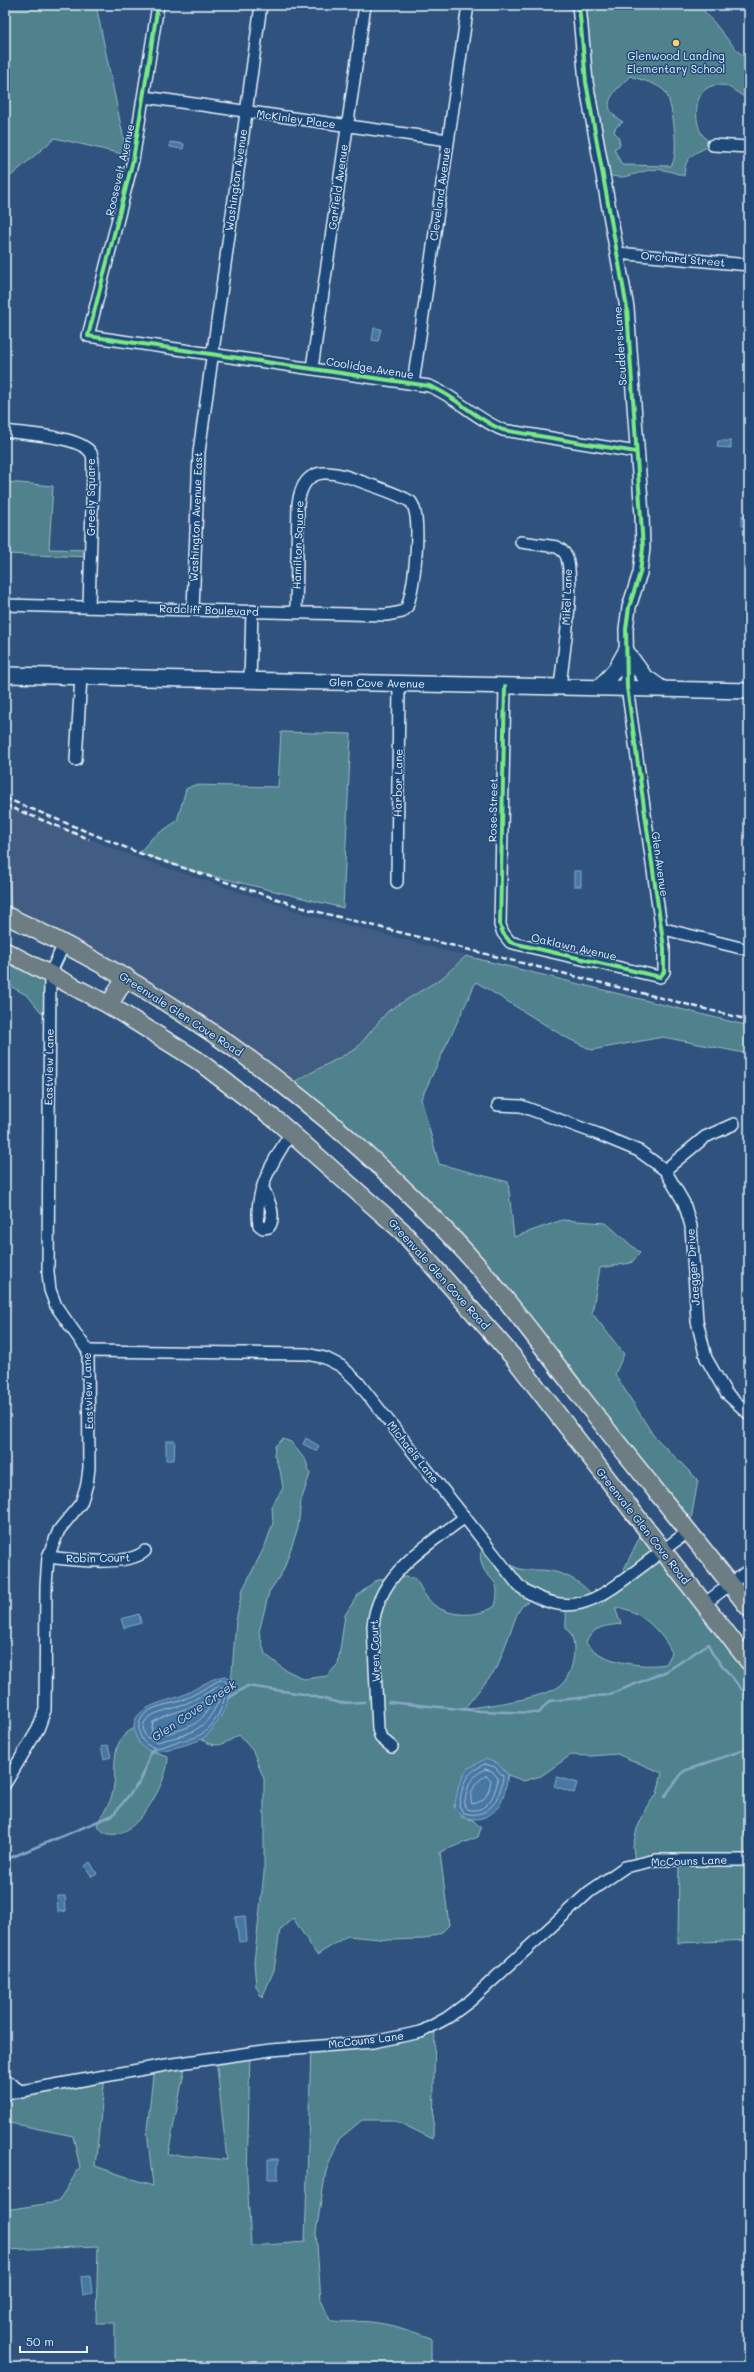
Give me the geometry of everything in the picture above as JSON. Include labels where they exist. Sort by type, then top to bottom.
[{"type":"main road","name":"Scudders Lane","points":[[600,687],[616,669],[626,651]]},
{"type":"main road","points":[[626,651],[644,676],[661,688]]},
{"type":"main road","name":"Glen Cove Avenue","points":[[5,674],[399,684],[749,690]]},
{"type":"main road","name":"Greenvale Glen Cove Road","points":[[5,915],[126,977],[210,1030],[283,1084],[397,1182],[441,1226],[532,1330],[576,1389],[749,1608]]},
{"type":"main road","name":"Greenvale Glen Cove Road","points":[[5,951],[109,1005],[197,1060],[291,1133],[402,1231],[434,1265],[514,1358],[749,1662]]},
{"type":"main road","points":[[109,1005],[126,977]]},
{"type":"street","name":"Roosevelt Avenue","points":[[88,336],[133,160],[145,97],[158,5]]},
{"type":"street","name":"Washington Avenue","points":[[212,354],[261,5]]},
{"type":"street","name":"Garfield Avenue","points":[[312,368],[365,5]]},
{"type":"street","name":"Cleveland Avenue","points":[[413,384],[468,5]]},
{"type":"street","name":"Scudders Lane","points":[[579,5],[586,82],[627,308],[643,548],[640,573],[629,607],[626,629],[627,687]]},
{"type":"street","name":"McKinley Place","points":[[145,97],[448,140]]},
{"type":"street","points":[[713,145],[749,147]]},
{"type":"street","name":"Orchard Street","points":[[618,253],[749,265]]},
{"type":"street","name":"Coolidge Avenue","points":[[88,336],[413,384],[446,392],[486,423],[503,430],[636,452]]},
{"type":"street","name":"Washington Avenue East","points":[[193,610],[197,470],[212,354]]},
{"type":"street","name":"Greely Square","points":[[5,431],[70,441],[82,445],[90,453],[92,471],[89,607]]},
{"type":"street","name":"Hamilton Square","points":[[296,612],[300,496],[310,479],[326,472],[338,473],[397,495],[413,505],[416,555],[415,573],[408,604]]},
{"type":"street","name":"Mikel Lane","points":[[521,542],[557,548],[562,550],[568,559],[567,616],[560,687]]},
{"type":"street","name":"Radcliff Boulevard","points":[[5,605],[386,615],[402,612],[408,604]]},
{"type":"street","points":[[250,680],[252,611]]},
{"type":"street","points":[[76,760],[82,677]]},
{"type":"street","name":"Harbor Lane","points":[[397,882],[399,684]]},
{"type":"street","name":"Rose Street","points":[[503,933],[500,925],[500,882],[505,686]]},
{"type":"street","name":"Glen Avenue","points":[[627,687],[660,928],[664,972],[660,977],[644,973]]},
{"type":"street","points":[[660,928],[749,950]]},
{"type":"street","name":"Oaklawn Avenue","points":[[503,933],[510,942],[516,944],[644,973]]},
{"type":"street","name":"Eastview Lane","points":[[5,1784],[38,1729],[44,1710],[46,1586],[48,1557],[53,1541],[80,1503],[87,1484],[89,1468],[88,1351],[56,1306],[50,1290],[48,1273],[50,974],[64,944]]},
{"type":"street","name":"Jaegger Drive","points":[[498,1105],[521,1106],[598,1134],[639,1151],[665,1170],[684,1203],[691,1226],[697,1321],[706,1358],[726,1393],[749,1414]]},
{"type":"street","points":[[665,1170],[704,1137],[734,1124]]},
{"type":"street","points":[[263,1188],[270,1168],[291,1133]]},
{"type":"street","name":"Michaels Lane","points":[[88,1351],[289,1352],[325,1358],[341,1366],[357,1381],[519,1586],[534,1598],[554,1604],[576,1604],[593,1600],[614,1588],[689,1532]]},
{"type":"street","name":"Wren Court","points":[[392,1748],[381,1738],[378,1729],[373,1626],[374,1610],[382,1591],[393,1576],[416,1554],[465,1517]]},
{"type":"street","name":"Robin Court","points":[[48,1557],[91,1560],[130,1559],[137,1557],[145,1551]]},
{"type":"street","points":[[704,1604],[749,1570]]},
{"type":"street","name":"McCouns Lane","points":[[5,2094],[166,2065],[271,2050],[373,2042],[421,2032],[447,2018],[470,2001],[589,1892],[625,1867],[656,1860],[749,1860]]},
{"type":"street","points":[[5,2080],[22,2092]]},
{"type":"shaded area","points":[[5,805],[137,858],[305,914],[466,956],[442,978],[388,1011],[356,1049],[286,1086],[11,917]]},
{"type":"green space","points":[[5,5],[96,5],[127,155],[55,138],[5,181]]},
{"type":"green space","points":[[584,5],[698,5],[741,54],[749,61],[749,98],[723,85],[711,86],[700,96],[697,110],[698,126],[701,133],[711,145],[695,153],[688,159],[684,176],[667,171],[654,170],[618,177],[608,174],[590,75]],"holes":[[[630,76],[654,84],[663,90],[669,99],[675,141],[674,160],[671,166],[622,165],[614,149],[620,145],[618,136],[614,132],[616,127],[623,122],[610,110],[610,99]]]},
{"type":"green space","points":[[7,482],[53,486],[49,549],[90,550],[90,557],[5,554]]},
{"type":"green space","points":[[281,732],[351,734],[343,908],[193,871],[139,853],[152,838],[177,821],[186,789],[194,785],[278,787]]},
{"type":"green space","points":[[5,805],[11,917],[5,914]]},
{"type":"green space","points":[[5,951],[50,974],[50,1023],[28,996],[5,983]]},
{"type":"green space","points":[[466,956],[749,1026],[749,1054],[663,1037],[592,1050],[565,1037],[476,982],[421,1099],[439,1164],[508,1182],[514,1237],[562,1220],[606,1223],[640,1253],[631,1263],[600,1268],[592,1313],[624,1354],[615,1374],[653,1435],[698,1480],[689,1531],[477,1265],[286,1086],[356,1049],[388,1011],[442,978]]},
{"type":"green space","points":[[283,1439],[291,1442],[306,1461],[310,1474],[301,1501],[298,1528],[283,1571],[269,1592],[259,1632],[265,1654],[284,1669],[304,1679],[327,1676],[338,1664],[345,1615],[357,1596],[375,1581],[393,1576],[414,1578],[428,1599],[442,1610],[451,1613],[470,1614],[488,1610],[495,1606],[497,1589],[483,1568],[481,1561],[484,1542],[506,1562],[518,1568],[549,1571],[575,1580],[595,1598],[600,1606],[611,1596],[644,1528],[749,1662],[749,1940],[678,1943],[679,1860],[635,1864],[633,1846],[637,1829],[647,1806],[657,1794],[662,1773],[617,1754],[591,1756],[571,1755],[541,1776],[524,1781],[508,1775],[497,1763],[461,1817],[473,1820],[481,1828],[478,1837],[440,1852],[449,1925],[442,1932],[425,1939],[390,1940],[347,1936],[317,1955],[293,1918],[280,1930],[274,1970],[262,1998],[256,1986],[254,1962],[264,1873],[264,1779],[253,1751],[239,1735],[224,1743],[216,1745],[201,1739],[211,1731],[230,1697],[236,1621],[242,1591],[265,1546],[273,1523],[272,1506],[283,1488],[280,1470],[274,1455],[275,1446]],"holes":[[[539,1593],[549,1594],[558,1598],[565,1609],[566,1627],[571,1636],[574,1649],[571,1669],[565,1681],[553,1690],[529,1698],[464,1709],[497,1668],[517,1614],[522,1606]],[[615,1608],[623,1609],[641,1616],[656,1630],[672,1653],[666,1664],[646,1665],[623,1662],[602,1655],[593,1650],[586,1643],[592,1633],[596,1630],[605,1626],[621,1624]]]},
{"type":"green space","points":[[135,1728],[139,1743],[151,1751],[168,1756],[167,1768],[154,1798],[144,1813],[133,1825],[121,1833],[108,1834],[97,1826],[112,1795],[114,1786],[115,1757],[120,1741],[126,1734]]},
{"type":"green space","points":[[435,2025],[433,2139],[394,2120],[362,2120],[339,2139],[326,2171],[316,2232],[321,2300],[330,2320],[340,2322],[386,2324],[431,2338],[431,2367],[115,2367],[115,2323],[96,2323],[98,2246],[5,2250],[5,2210],[58,2202],[80,2167],[73,2136],[5,2122],[5,2094],[105,2077],[95,2166],[153,2186],[147,2130],[154,2067],[186,2062],[168,2154],[227,2160],[216,2058],[250,2053],[247,2176],[251,2246],[305,2242],[311,2047],[373,2042]]},
{"type":"water","points":[[170,142],[184,144],[183,149],[170,147]]},
{"type":"water","points":[[374,328],[381,329],[378,341],[372,340]]},
{"type":"water","points":[[718,441],[731,441],[731,448],[717,447]]},
{"type":"water","points":[[742,515],[749,516],[749,527],[742,526]]},
{"type":"water","points":[[574,871],[581,871],[581,886],[574,886]]},
{"type":"water","points":[[306,1438],[319,1446],[316,1451],[303,1444]]},
{"type":"water","points":[[166,1441],[175,1441],[174,1460],[166,1460]]},
{"type":"water","points":[[139,1614],[141,1623],[124,1628],[121,1619]]},
{"type":"water","points":[[225,1676],[230,1679],[231,1684],[228,1701],[218,1721],[211,1731],[202,1739],[169,1749],[155,1751],[148,1750],[140,1744],[136,1737],[134,1727],[135,1720],[146,1709],[184,1695],[213,1679]]},
{"type":"water","points":[[108,1745],[111,1757],[104,1759],[101,1747]]},
{"type":"water","points":[[485,1759],[497,1763],[508,1775],[503,1799],[499,1806],[489,1815],[483,1818],[470,1819],[464,1817],[454,1808],[459,1784],[467,1769]]},
{"type":"water","points":[[557,1777],[577,1783],[574,1793],[554,1786]]},
{"type":"water","points":[[90,1862],[97,1874],[92,1877],[85,1866]]},
{"type":"water","points":[[57,1896],[65,1896],[66,1911],[58,1912]]},
{"type":"water","points":[[245,1916],[247,1941],[239,1942],[235,1917]]},
{"type":"water","points":[[268,2159],[278,2159],[278,2179],[268,2179]]},
{"type":"water","points":[[90,2276],[92,2293],[83,2295],[81,2277]]},
{"type":"waterway","name":"Glen Cove Creek","points":[[388,1702],[480,1711],[539,1713],[549,1701],[608,1695],[667,1671],[708,1644],[712,1653],[749,1698]]},
{"type":"waterway","name":"Glen Cove Creek","points":[[229,1698],[247,1686],[303,1694],[340,1703],[365,1702]]},
{"type":"waterway","points":[[664,1797],[684,1771],[749,1748]]},
{"type":"waterway","name":"Glen Cove Creek","points":[[5,1860],[113,1815],[141,1780],[151,1751],[154,1749]]},
{"type":"railway","points":[[5,798],[139,853],[307,909],[749,1020]]},
{"type":"railway","points":[[5,805],[89,839]]},
{"type":"cycle path","points":[[158,5],[133,160],[88,336],[429,386],[439,390],[483,420],[503,430],[636,452]]},
{"type":"cycle path","points":[[505,686],[500,925],[503,933],[510,942],[517,944],[660,977],[664,972],[664,948],[627,687],[626,629],[629,607],[640,573],[643,548],[627,308],[586,82],[579,5]]},
{"type":"place","name":"Glenwood Landing Elementary School","points":[[676,43]]}]
